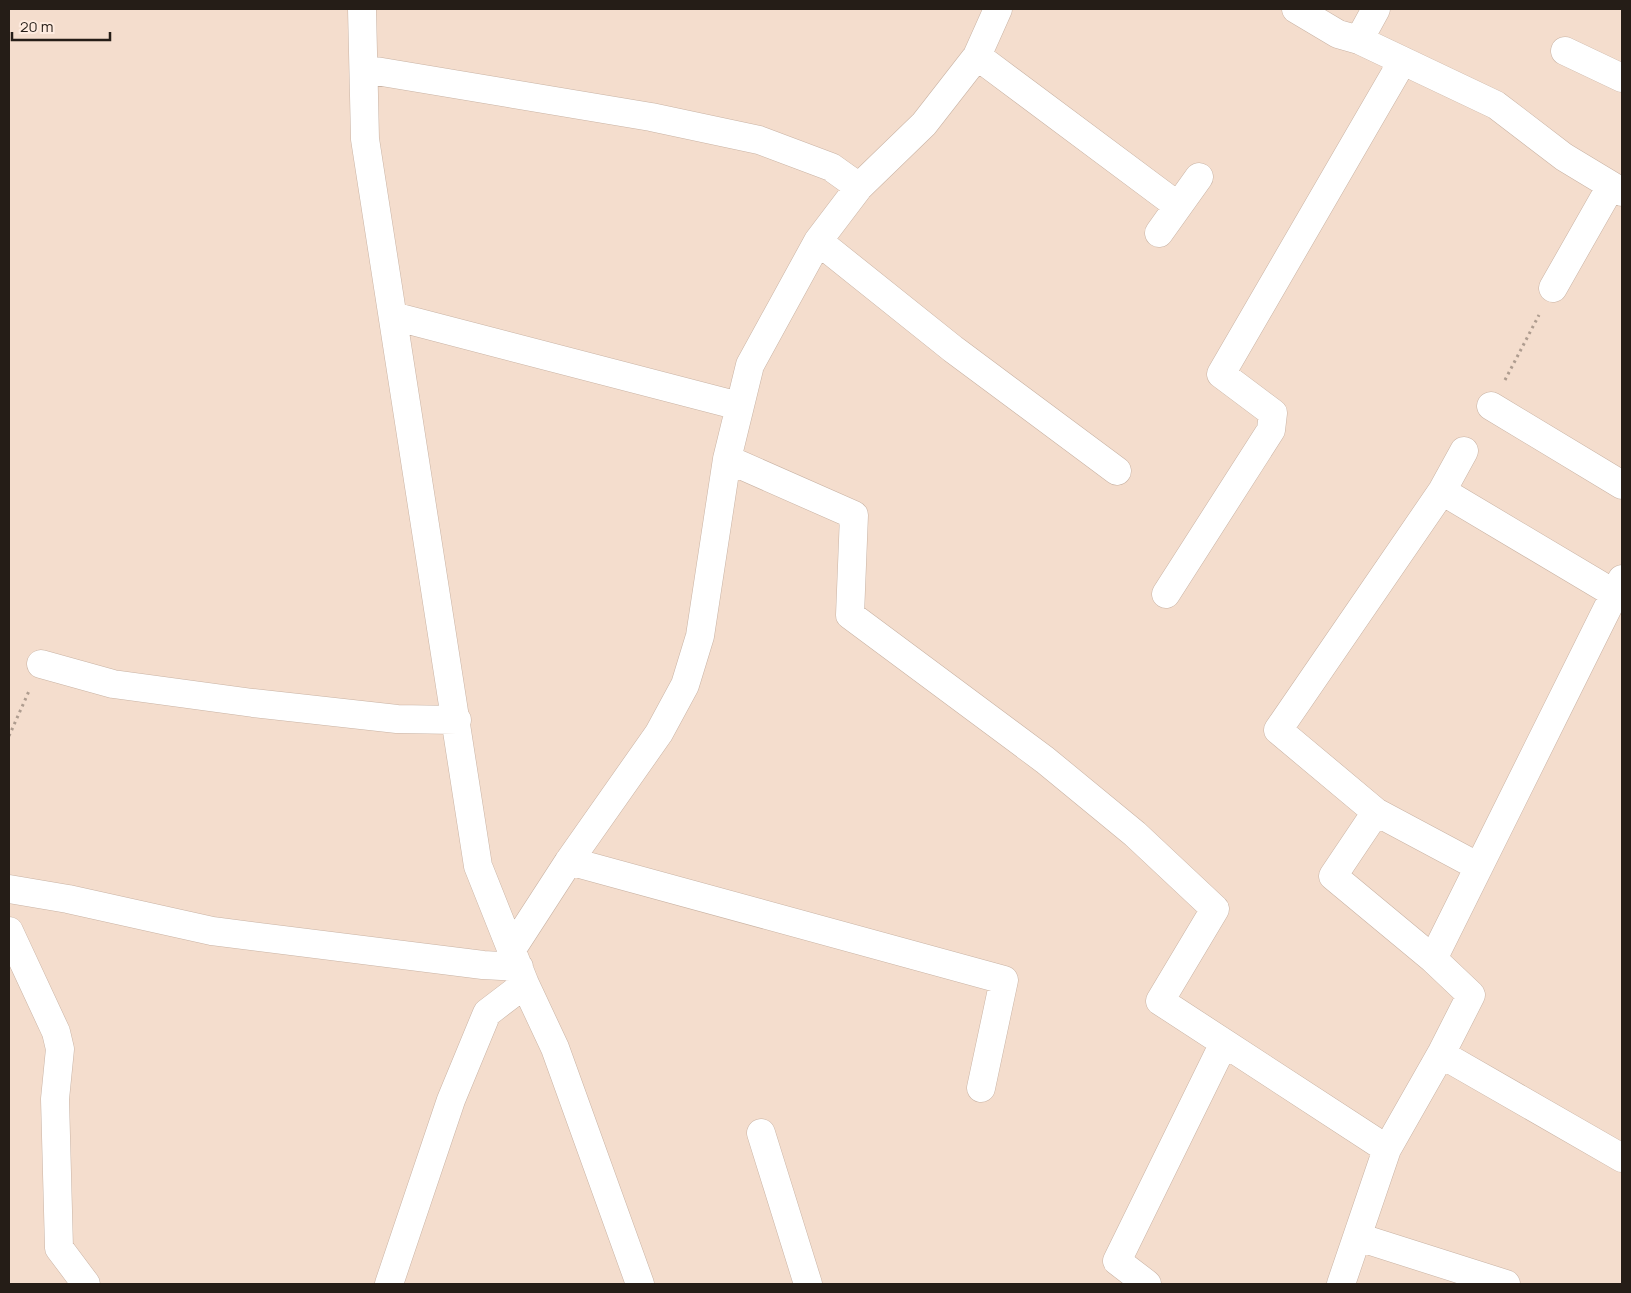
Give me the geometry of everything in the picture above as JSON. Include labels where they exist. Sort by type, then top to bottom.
[{"type":"street","points":[[362,9],[365,139],[478,866],[519,967],[555,1048],[640,1284]]},
{"type":"street","points":[[389,1284],[451,1100],[488,1013],[519,967],[569,861],[659,733],[685,685],[700,636],[727,459],[750,365],[818,241],[859,187],[924,124],[978,56],[998,9]]},
{"type":"street","points":[[1296,9],[1338,34],[1359,40],[1496,105],[1564,157],[1617,189],[1553,288]]},
{"type":"street","points":[[1359,40],[1376,9]]},
{"type":"street","points":[[1565,51],[1622,78]]},
{"type":"street","points":[[978,56],[1178,206]]},
{"type":"street","points":[[1166,594],[1271,430],[1273,413],[1221,374],[1402,62]]},
{"type":"street","points":[[364,68],[651,117],[759,140],[831,167],[859,187]]},
{"type":"street","points":[[1159,233],[1199,177]]},
{"type":"street","points":[[818,241],[953,349],[1117,471]]},
{"type":"street","points":[[393,316],[739,406]]},
{"type":"street","points":[[1491,406],[1622,486]]},
{"type":"street","points":[[1464,451],[1442,491],[1278,730],[1376,812],[1479,867]]},
{"type":"street","points":[[727,459],[854,516],[850,615],[1045,760],[1135,834],[1215,909],[1160,1001],[1387,1150]]},
{"type":"street","points":[[1433,959],[1619,587],[1442,491]]},
{"type":"street","points":[[41,664],[113,684],[178,693],[397,719],[456,720]]},
{"type":"street","points":[[1341,1284],[1387,1150],[1441,1054],[1471,995],[1433,959],[1333,876],[1376,812]]},
{"type":"street","points":[[569,861],[1004,980],[982,1088]]},
{"type":"street","points":[[9,889],[68,899],[212,931],[473,964],[519,967]]},
{"type":"street","points":[[9,931],[56,1032],[60,1049],[55,1099],[59,1248],[86,1284]]},
{"type":"street","points":[[1147,1284],[1117,1261],[1224,1043]]},
{"type":"street","points":[[1441,1054],[1622,1158]]},
{"type":"street","points":[[762,1133],[808,1284]]},
{"type":"street","points":[[1358,1236],[1506,1284]]},
{"type":"path","points":[[1491,406],[1553,288]]},
{"type":"path","points":[[9,736],[41,664]]}]
